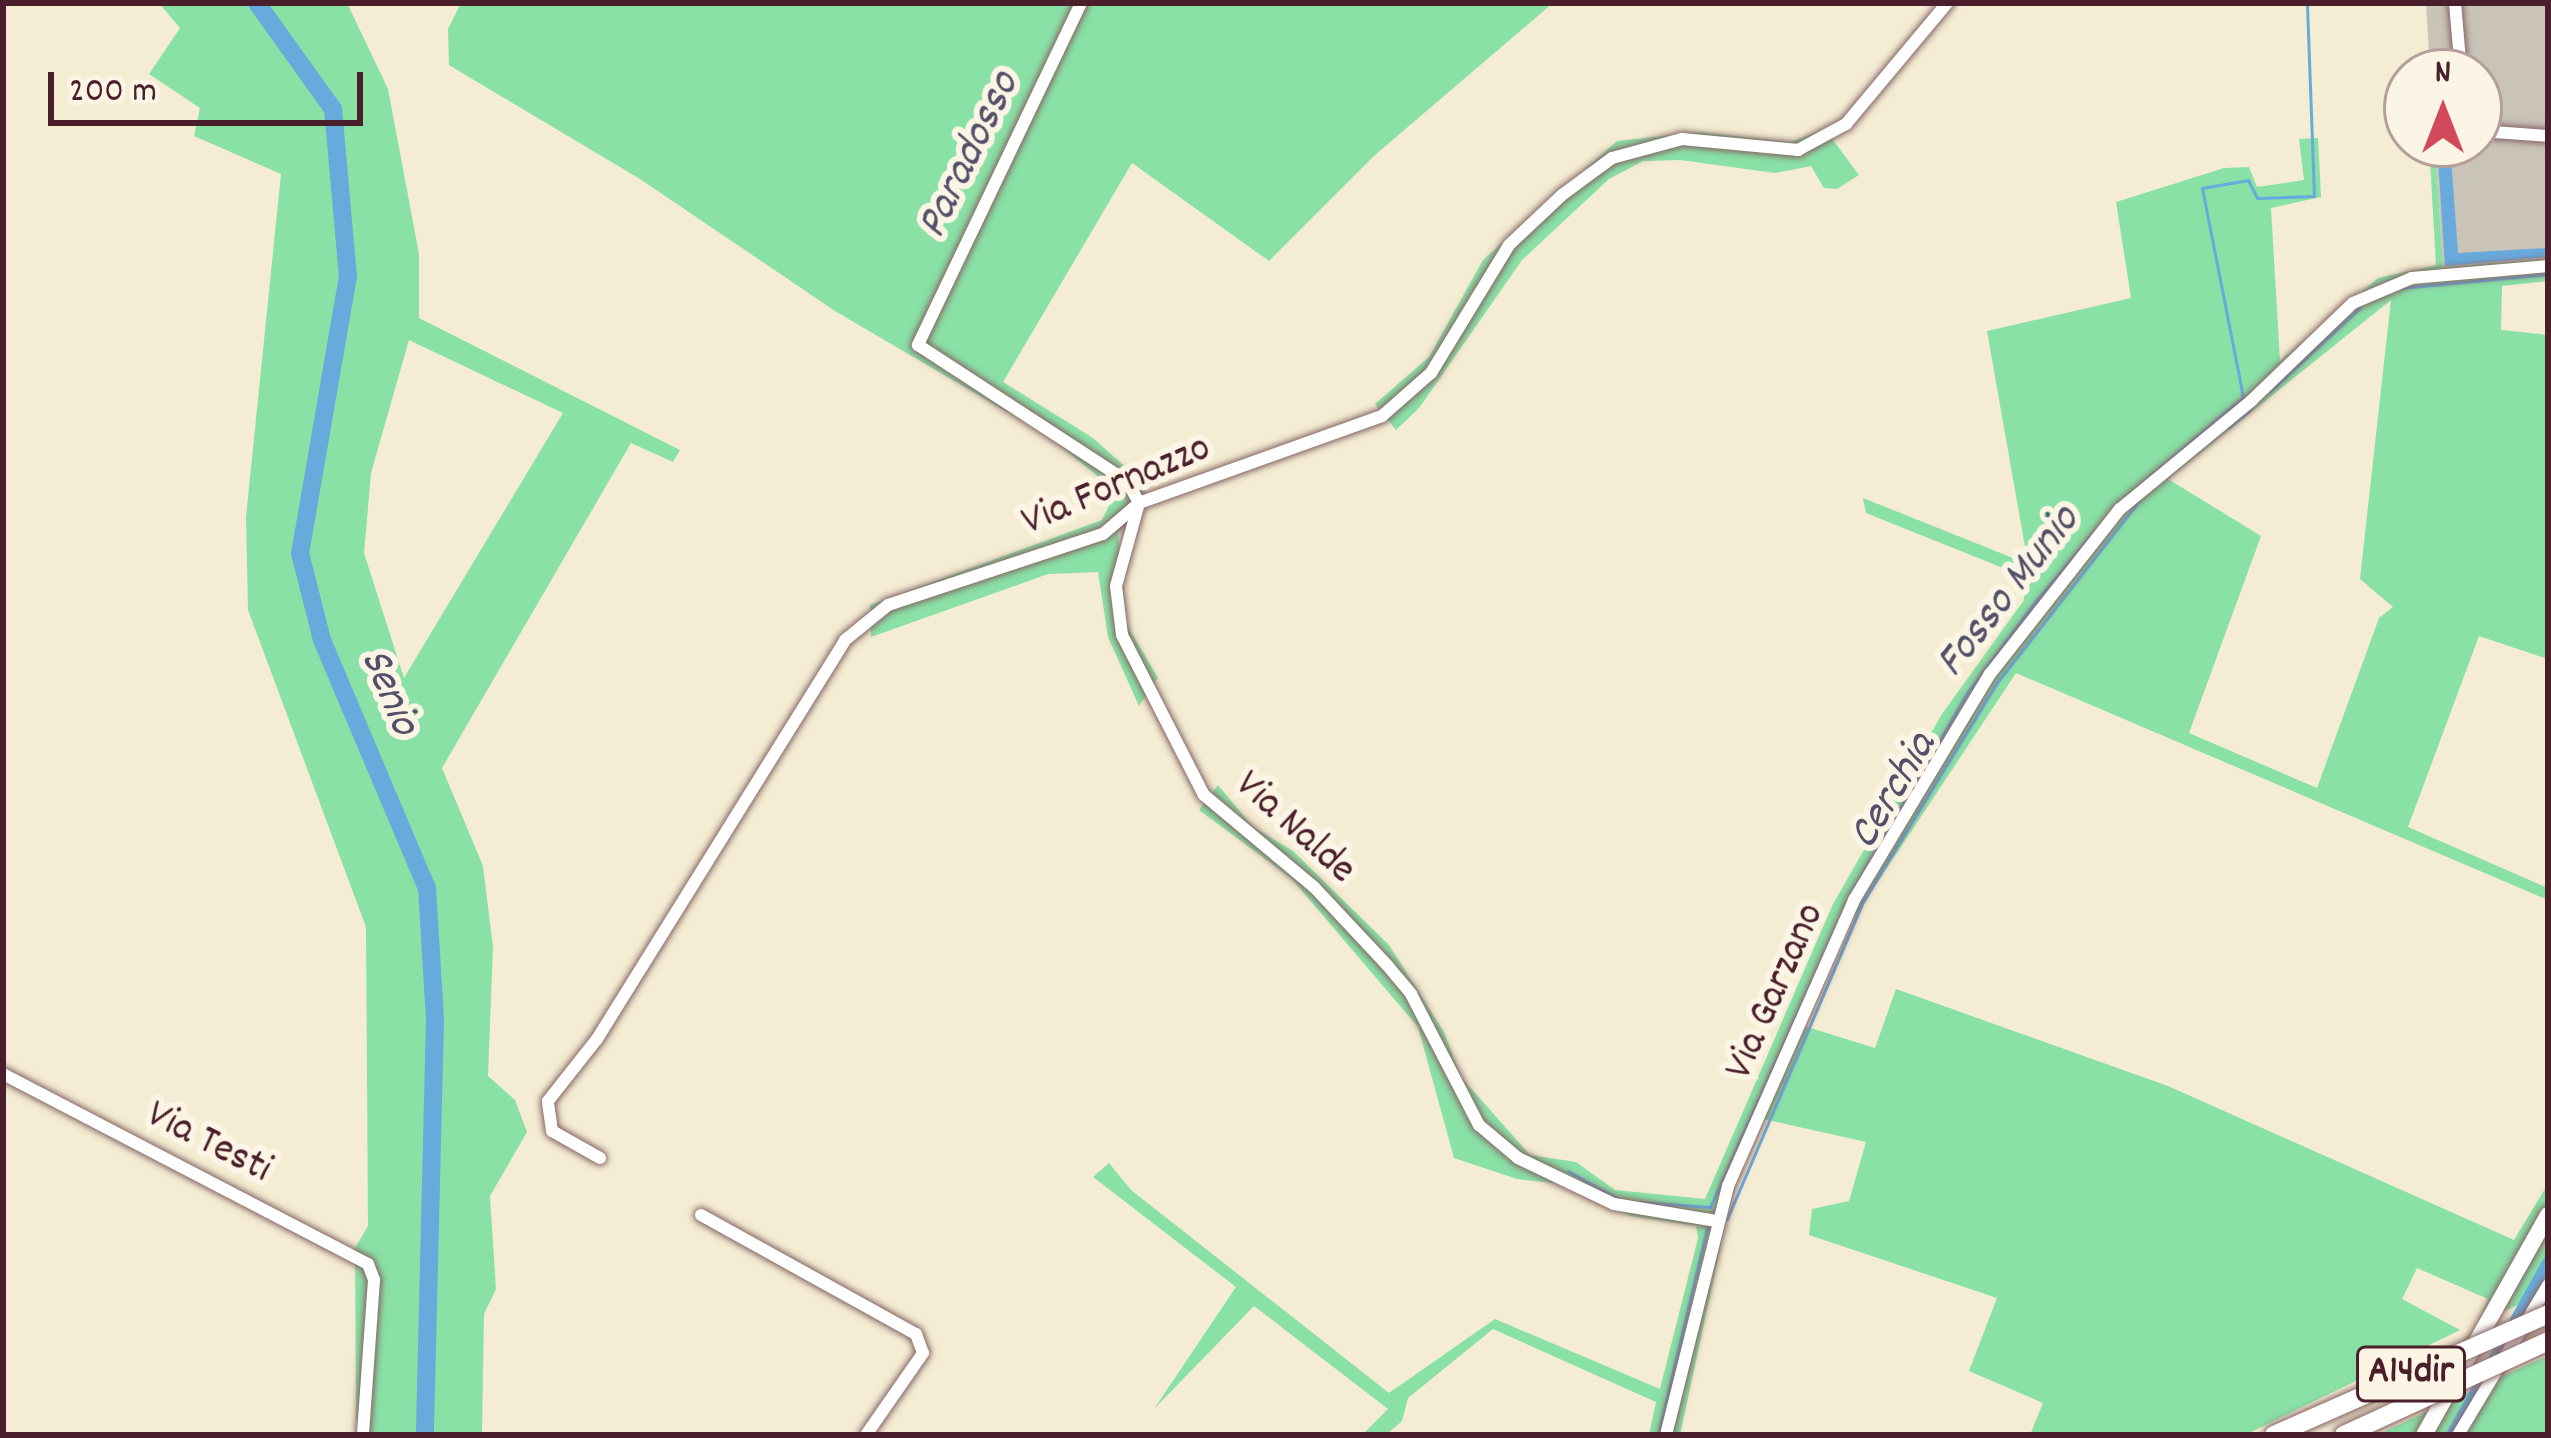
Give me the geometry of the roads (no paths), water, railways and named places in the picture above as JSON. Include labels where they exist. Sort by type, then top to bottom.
[{"type":"highway","name":"A14dir","points":[[2274,1435],[2548,1314]]},
{"type":"highway","name":"A14dir","points":[[2344,1435],[2548,1341]]},
{"type":"main road","points":[[2425,1435],[2548,1215]]},
{"type":"street","points":[[1081,3],[918,345],[1054,426],[1127,481],[1139,503]]},
{"type":"street","name":"Via Fornazzo","points":[[600,1158],[552,1131],[548,1101],[597,1039],[845,640],[888,605],[1102,534],[1139,503],[1382,416],[1431,373],[1509,245],[1595,170],[1682,139],[1798,150],[1846,124],[1947,3]]},
{"type":"street","points":[[2455,3],[2459,48]]},
{"type":"street","points":[[2503,133],[2548,136]]},
{"type":"street","name":"Via Garzano","points":[[1666,1435],[1717,1221],[1854,900],[1990,674],[2120,509],[2369,291],[2412,278],[2548,266]]},
{"type":"street","name":"Via Nalde","points":[[1139,503],[1116,586],[1122,635],[1214,809],[1314,887],[1388,965],[1426,1019],[1462,1100],[1494,1142],[1624,1208],[1717,1221]]},
{"type":"street","name":"Via Testi","points":[[3,1075],[368,1264],[374,1280],[363,1435]]},
{"type":"street","points":[[701,1215],[916,1334],[923,1353],[866,1435]]},
{"type":"street","points":[[2458,1435],[2546,1289]]},
{"type":"water","points":[[2439,168],[2452,168],[2458,253],[2548,248],[2548,257],[2445,266]]},
{"type":"waterway","name":"Senio","points":[[257,3],[333,109],[348,276],[300,553],[322,640],[427,888],[435,1019],[425,1435]]},
{"type":"waterway","name":"Fosso Munio","points":[[1854,888],[1967,693],[2035,602],[2118,503],[2243,397],[2202,188],[2248,180],[2257,198],[2314,196],[2307,3]]},
{"type":"waterway","name":"Cerchia","points":[[2401,288],[2548,274]]},
{"type":"waterway","name":"Cerchia","points":[[2270,391],[2360,308]]},
{"type":"waterway","name":"Cerchia","points":[[2229,427],[2250,410]]},
{"type":"waterway","name":"Cerchia","points":[[1727,1219],[1863,902],[1996,684],[2139,501]]},
{"type":"waterway","name":"Fosso Munio","points":[[1641,1202],[1710,1207],[1847,902]]},
{"type":"waterway","name":"Fosso Munio","points":[[1568,1171],[1619,1199]]},
{"type":"waterway","points":[[1658,1435],[1707,1228]]},
{"type":"waterway","points":[[2451,1435],[2548,1261]]},
{"type":"water label","name":"Paradosso","points":[[971,156]]}]
